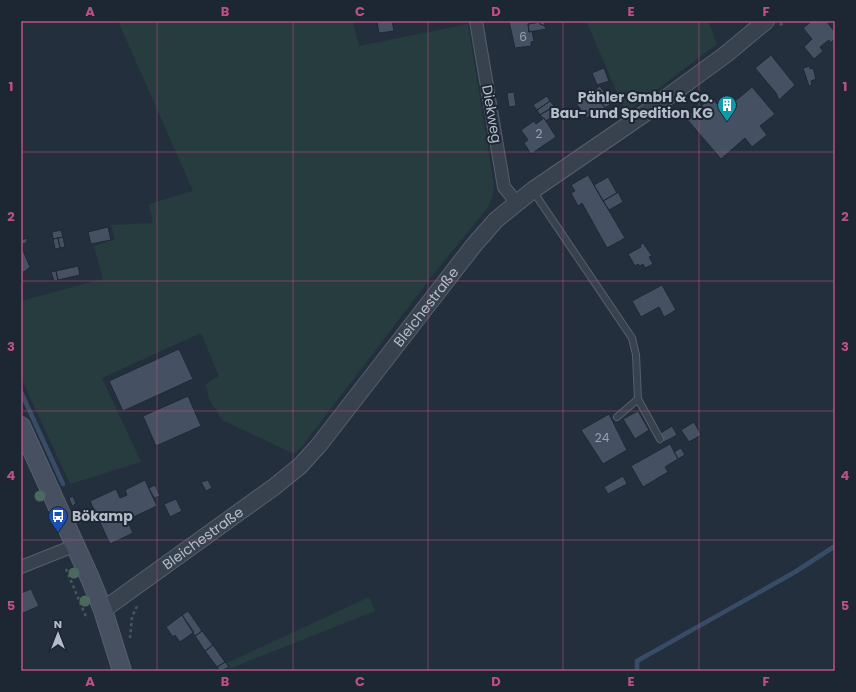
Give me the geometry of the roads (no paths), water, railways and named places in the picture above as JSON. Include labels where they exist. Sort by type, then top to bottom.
[{"type":"main road","points":[[21,426],[76,545],[103,610],[122,671]]},
{"type":"street","name":"Diekweg","points":[[476,21],[504,188],[517,204]]},
{"type":"street","name":"Bleichestraße","points":[[103,610],[246,508],[300,466],[319,445],[474,245],[496,220],[533,190],[650,109],[725,54],[766,21]]},
{"type":"street","points":[[21,567],[76,545]]},
{"type":"lane","points":[[533,190],[632,338],[636,355],[638,399],[660,439]]},
{"type":"lane","points":[[617,417],[638,399]]},
{"type":"waterway","points":[[21,392],[63,484]]},
{"type":"waterway","points":[[637,671],[637,661],[795,572],[835,546]]},
{"type":"place","name":"Pähler GmbH & Co. Bau- und Spedition KG","points":[[727,122]]},
{"type":"place","name":"Bökamp","points":[[58,533]]}]
